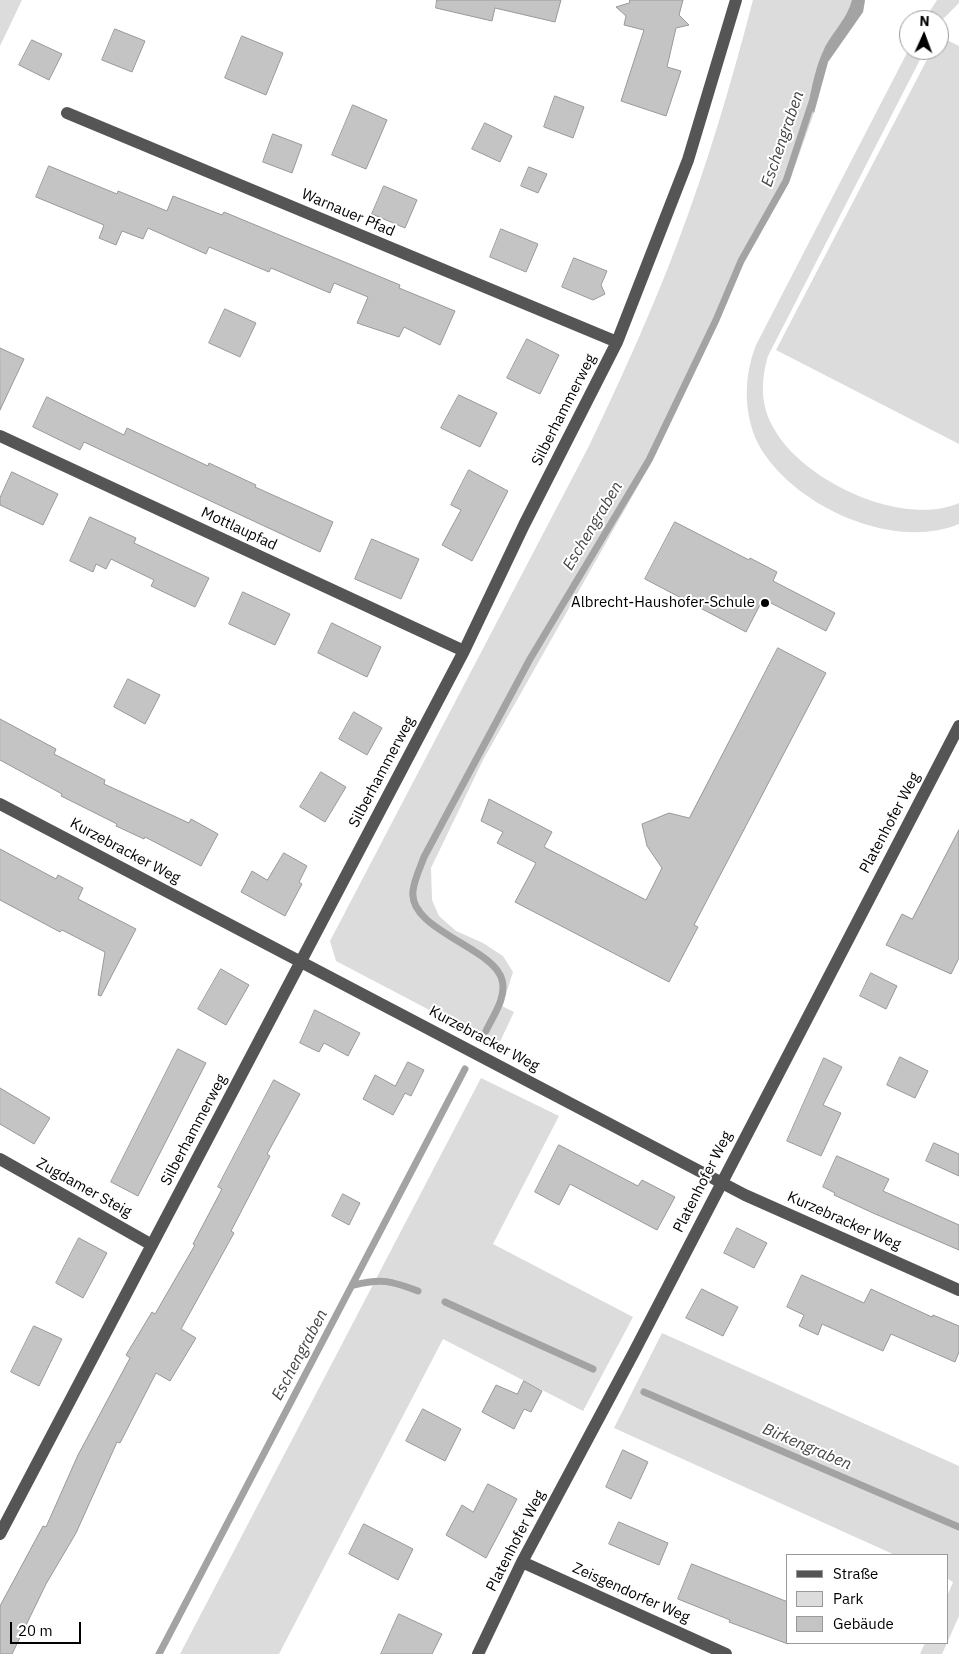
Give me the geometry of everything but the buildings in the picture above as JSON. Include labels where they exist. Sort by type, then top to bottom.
[{"type":"street","name":"Silberhammerweg","points":[[0,1534],[4,1517],[152,1245],[464,651],[524,525],[617,342],[688,160],[736,0]]},
{"type":"street","name":"Warnauer Pfad","points":[[67,113],[617,342]]},
{"type":"street","name":"Mottlaupfad","points":[[0,436],[464,651]]},
{"type":"street","name":"Platenhofer Weg","points":[[478,1654],[522,1562],[633,1354],[721,1181],[959,726]]},
{"type":"street","name":"Kurzebracker Weg","points":[[0,804],[745,1195],[959,1290]]},
{"type":"street","name":"Zugdamer Steig","points":[[0,1159],[152,1245]]},
{"type":"street","name":"Zeisgendorfer Weg","points":[[522,1562],[726,1654]]},
{"type":"green space","points":[[0,0],[22,0],[0,46]]},
{"type":"green space","points":[[753,0],[865,0],[863,12],[828,62],[814,113],[790,180],[733,281],[719,319],[654,458],[483,760],[431,868],[432,900],[439,916],[456,931],[483,943],[503,956],[513,972],[502,1006],[514,1012],[498,1046],[336,961],[330,941],[589,446],[623,372],[666,272],[698,186],[727,94]]},
{"type":"green space","points":[[937,0],[959,0],[959,3],[949,13],[949,10],[930,10]]},
{"type":"green space","points":[[949,41],[959,46],[959,444],[776,350],[927,60],[949,60]]},
{"type":"green space","points":[[903,60],[920,60],[768,356],[763,392],[769,418],[787,447],[806,465],[829,481],[855,494],[882,504],[909,509],[936,509],[959,503],[959,524],[933,531],[905,532],[877,527],[849,518],[822,505],[798,489],[777,470],[761,449],[751,424],[748,411],[747,384],[756,345]]},
{"type":"green space","points":[[481,1078],[559,1116],[493,1244],[633,1317],[583,1411],[443,1339],[279,1654],[180,1654]]},
{"type":"green space","points":[[662,1333],[959,1466],[959,1616],[949,1639],[949,1592],[953,1582],[949,1580],[949,1554],[893,1554],[614,1428]]},
{"type":"green space","points":[[925,1644],[947,1644],[942,1654],[920,1654]]},
{"type":"shaded area","points":[[852,0],[865,0],[863,12],[828,62],[814,113],[808,106],[819,61],[825,47],[847,13]]},
{"type":"waterway","name":"Eschengraben","points":[[486,1031],[501,1000],[503,993],[502,980],[496,969],[484,958],[437,928],[424,917],[415,905],[413,891],[417,874],[424,857],[530,659],[649,460],[716,320],[741,261],[786,181],[812,102]]},
{"type":"waterway","name":"Eschengraben","points":[[159,1654],[465,1069]]},
{"type":"waterway","name":"Birkengraben","points":[[354,1285],[379,1281],[401,1285],[418,1291]]},
{"type":"waterway","name":"Birkengraben","points":[[445,1302],[593,1369]]},
{"type":"waterway","name":"Birkengraben","points":[[644,1392],[959,1527]]},
{"type":"place","name":"Albrecht-Haushofer-Schule","points":[[765,603]]}]
